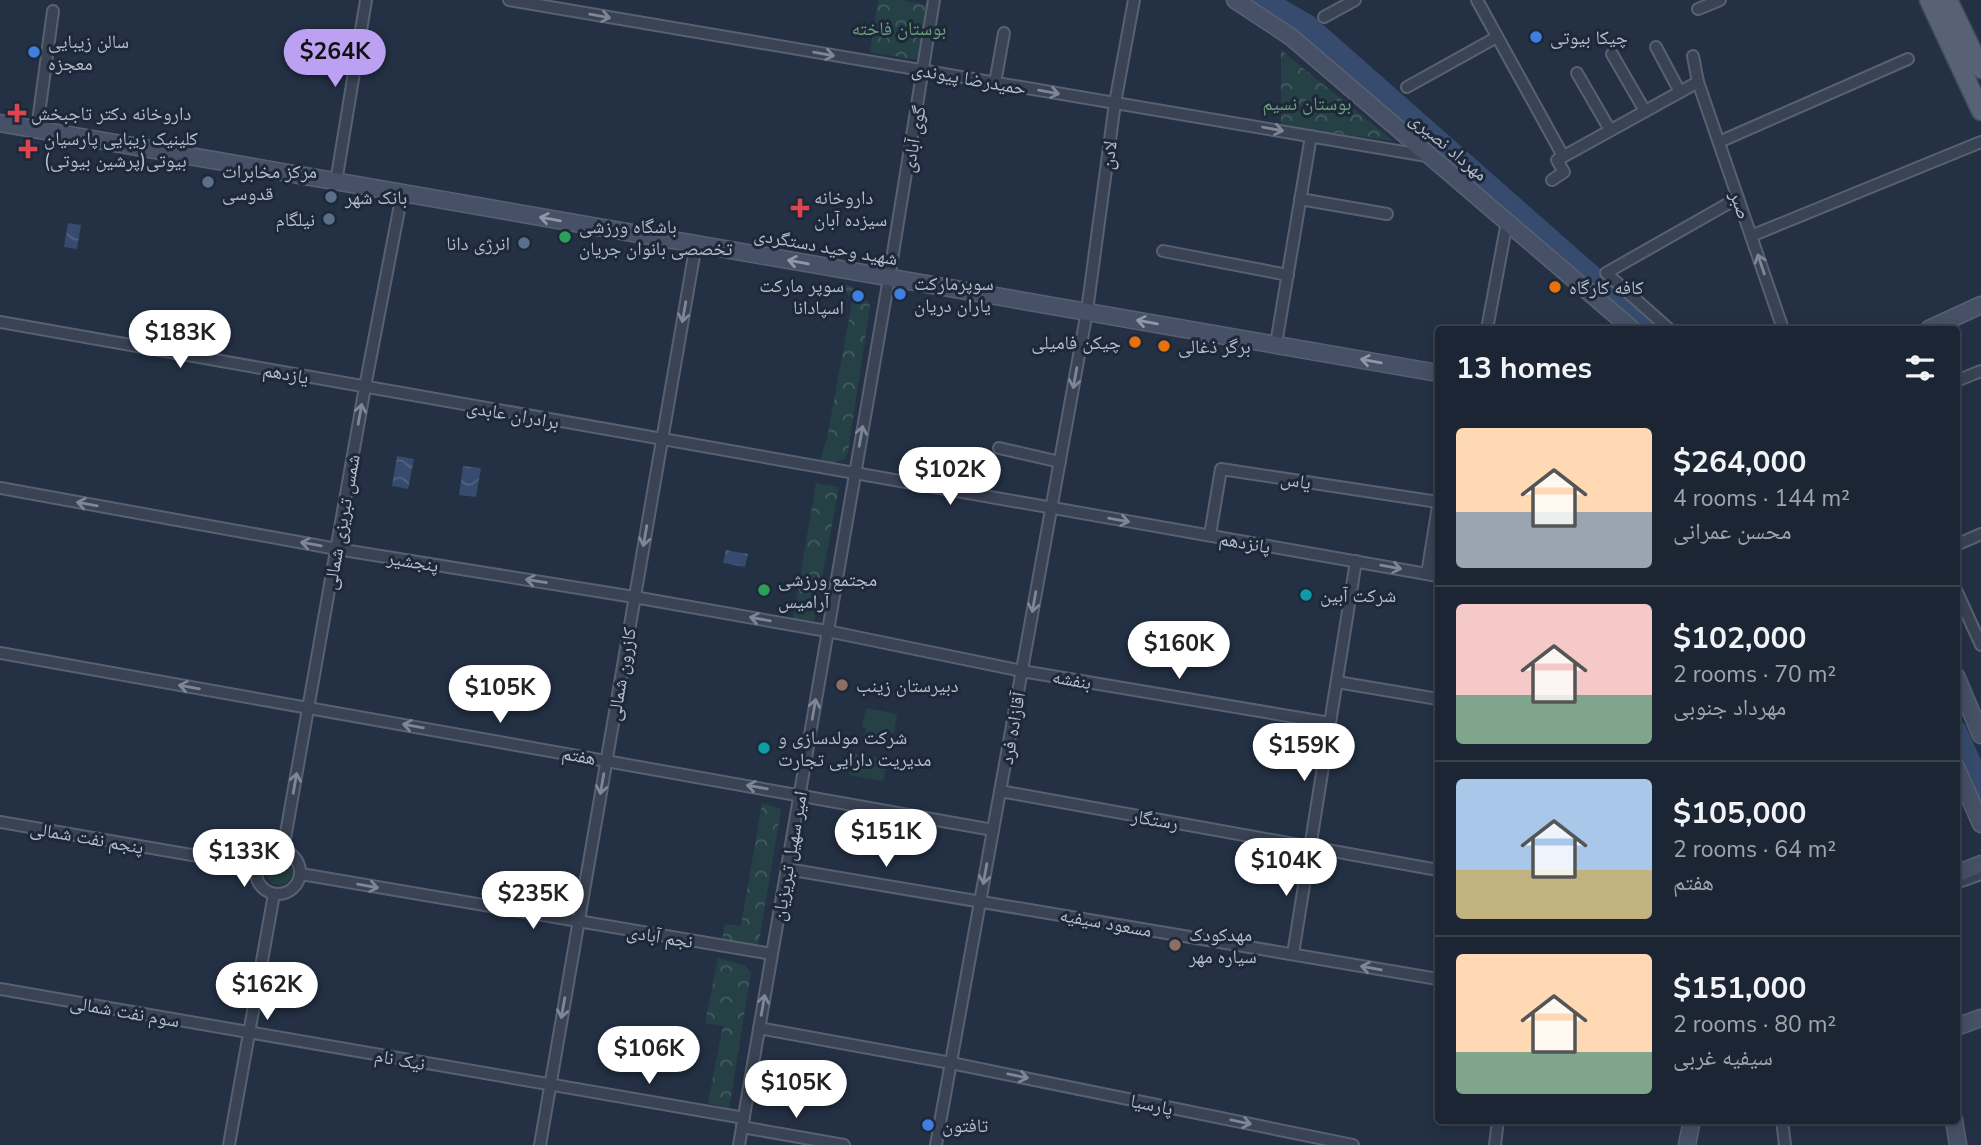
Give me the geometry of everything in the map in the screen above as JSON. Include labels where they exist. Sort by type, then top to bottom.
[{"type":"main road","name":"مهرداد نصیری","points":[[1235,0],[1291,37],[1629,326]]},
{"type":"main road","points":[[1929,0],[1981,111]]},
{"type":"main road","points":[[1948,0],[1981,68]]},
{"type":"main road","name":"شهید وحید دستگردی","points":[[0,123],[1435,372]]},
{"type":"main road","points":[[1936,326],[1981,305]]},
{"type":"main road","points":[[1960,685],[1981,735]]},
{"type":"main road","points":[[1960,776],[1981,824]]},
{"type":"main road","points":[[1960,872],[1981,864]]},
{"type":"main road","points":[[1960,1026],[1981,1018]]},
{"type":"main road","points":[[1687,1145],[1691,1124]]},
{"type":"main road","points":[[1955,1124],[1958,1145]]},
{"type":"street","points":[[336,182],[366,0]]},
{"type":"street","name":"حمیدرضا پیوندی","points":[[509,0],[1429,156]]},
{"type":"street","name":"گوی آبادی","points":[[889,278],[934,0]]},
{"type":"street","name":"لادن","points":[[1087,311],[1115,103],[1134,0]]},
{"type":"street","points":[[1324,17],[1355,0]]},
{"type":"street","points":[[1477,0],[1563,156]]},
{"type":"street","points":[[1699,9],[1720,0]]},
{"type":"street","points":[[37,130],[53,11]]},
{"type":"street","points":[[995,83],[1004,33]]},
{"type":"street","points":[[1407,87],[1497,37]]},
{"type":"street","points":[[1656,47],[1680,92]]},
{"type":"street","points":[[1612,54],[1645,111]]},
{"type":"street","name":"صبر","points":[[1693,56],[1698,82],[1782,326]]},
{"type":"street","points":[[1719,142],[1908,59]]},
{"type":"street","points":[[1577,73],[1610,130]]},
{"type":"street","points":[[1552,180],[1564,172],[1557,160],[1698,82]]},
{"type":"street","points":[[1276,344],[1311,136]]},
{"type":"street","points":[[1751,236],[1981,142]]},
{"type":"street","name":"شمس تبریزی شمالی","points":[[284,850],[365,387],[402,194]]},
{"type":"street","points":[[1667,326],[1606,273],[1738,198]]},
{"type":"street","points":[[1300,199],[1387,214]]},
{"type":"street","points":[[1488,326],[1507,222]]},
{"type":"street","name":"کازرون شمالی","points":[[540,1145],[695,244]]},
{"type":"street","points":[[1163,251],[1288,275]]},
{"type":"street","name":"امیر سهیل تبریزیان","points":[[739,1145],[889,278]]},
{"type":"street","name":"آقازاده فرد","points":[[936,1145],[1087,311]]},
{"type":"street","name":"یازدهم","points":[[0,322],[365,387]]},
{"type":"street","points":[[1960,379],[1981,371]]},
{"type":"street","name":"برادران عابدی","points":[[365,387],[854,474]]},
{"type":"street","points":[[999,448],[1060,462]]},
{"type":"street","name":"یاس","points":[[1210,536],[1221,469],[1435,504]]},
{"type":"street","name":"پانزدهم","points":[[854,474],[1433,575]]},
{"type":"street","name":"پنجشیر","points":[[0,488],[337,549],[827,631]]},
{"type":"street","points":[[1960,543],[1981,534]]},
{"type":"street","name":"یاس","points":[[1433,575],[1435,547]]},
{"type":"street","points":[[1293,954],[1356,561]]},
{"type":"street","points":[[1960,599],[1981,645]]},
{"type":"street","name":"بنفشه","points":[[827,631],[1022,671],[1330,723]]},
{"type":"street","name":"هفتم","points":[[0,653],[993,830]]},
{"type":"street","points":[[1337,682],[1435,698]]},
{"type":"street","name":"رستگار","points":[[1000,791],[1435,869]]},
{"type":"street","name":"پنجم نفت شمالی","points":[[0,822],[256,866]]},
{"type":"street","points":[[284,850],[295,856],[301,874],[295,888],[274,894],[257,881],[256,866],[270,851],[284,850]]},
{"type":"street","name":"مسعود سیفیه","points":[[787,869],[1435,978]]},
{"type":"street","name":"نجم آبادی","points":[[301,874],[772,954]]},
{"type":"street","points":[[1960,882],[1981,874]]},
{"type":"street","points":[[229,1145],[274,894]]},
{"type":"street","name":"سوم نفت شمالی","points":[[0,989],[249,1033]]},
{"type":"street","name":"پارسیا","points":[[759,1028],[951,1063],[1353,1145]]},
{"type":"street","name":"نیک نام","points":[[249,1033],[550,1085],[743,1122],[844,1145]]},
{"type":"street","points":[[1495,1145],[1498,1124]]},
{"type":"street","points":[[1782,1124],[1785,1145]]},
{"type":"green space","name":"بوستان فاخته","points":[[878,0],[928,5],[919,60],[870,52]]},
{"type":"green space","name":"بوستان نسیم","points":[[1281,50],[1393,141],[1281,126]]},
{"type":"green space","points":[[842,284],[859,291],[870,306],[848,452],[845,459],[830,463],[820,460],[827,438],[852,302]]},
{"type":"green space","points":[[816,483],[839,487],[814,621],[793,619]]},
{"type":"green space","points":[[866,708],[897,714],[894,733],[890,733],[888,746],[864,742],[866,728],[862,727]]},
{"type":"green space","points":[[853,753],[891,760],[890,766],[886,766],[883,781],[849,775]]},
{"type":"green space","points":[[762,803],[781,809],[758,947],[722,941],[725,924],[741,926]]},
{"type":"green space","points":[[279,859],[288,863],[292,872],[288,881],[279,885],[270,881],[266,872],[270,863]]},
{"type":"green space","points":[[718,958],[744,965],[751,972],[729,1108],[708,1103],[723,1026],[705,1023]]},
{"type":"water","points":[[68,223],[81,225],[77,249],[64,247]]},
{"type":"water","points":[[397,456],[414,459],[408,489],[392,486]]},
{"type":"water","points":[[463,466],[481,468],[476,497],[459,495]]},
{"type":"water","points":[[726,550],[748,554],[745,567],[723,563]]},
{"type":"waterway","points":[[1263,0],[1307,26],[1648,326]]},
{"type":"waterway","points":[[1960,741],[1981,789]]},
{"type":"place","name":"چیکا بیوتی","points":[[1536,37]]},
{"type":"place","name":"سالن زیبایی معجزه","points":[[34,52]]},
{"type":"place","name":"داروخانه دکتر تاجبخش","points":[[17,113]]},
{"type":"place","name":"کلینیک زیبایی پارسیان بیوتی(پرشین بیوتی)","points":[[28,149]]},
{"type":"place","name":"مرکز مخابرات قدوسی","points":[[208,182]]},
{"type":"place","name":"بانک شهر","points":[[331,197]]},
{"type":"place","name":"داروخانه سیزده آبان","points":[[800,208]]},
{"type":"place","name":"نیلگام","points":[[329,219]]},
{"type":"place","name":"باشگاه ورزشی تخصصی بانوان جریان","points":[[565,237]]},
{"type":"place","name":"انرژی دانا","points":[[524,243]]},
{"type":"place","name":"کافه کارگاه","points":[[1555,287]]},
{"type":"place","name":"سوپرمارکت یاران دریان","points":[[900,294]]},
{"type":"place","name":"سوپر مارکت اسپادانا","points":[[858,296]]},
{"type":"place","name":"چیکن فامیلی","points":[[1135,342]]},
{"type":"place","name":"برگر ذغالی","points":[[1164,346]]},
{"type":"place","name":"مجتمع ورزشی آرامیس","points":[[764,590]]},
{"type":"place","name":"شرکت آبین","points":[[1306,595]]},
{"type":"place","name":"دبیرستان زینب","points":[[842,685]]},
{"type":"place","name":"شرکت مولدسازی و مدیریت دارایی تجارت","points":[[764,748]]},
{"type":"place","name":"مهدکودک سیاره مهر","points":[[1175,945]]},
{"type":"place","name":"تافتون","points":[[928,1125]]}]
